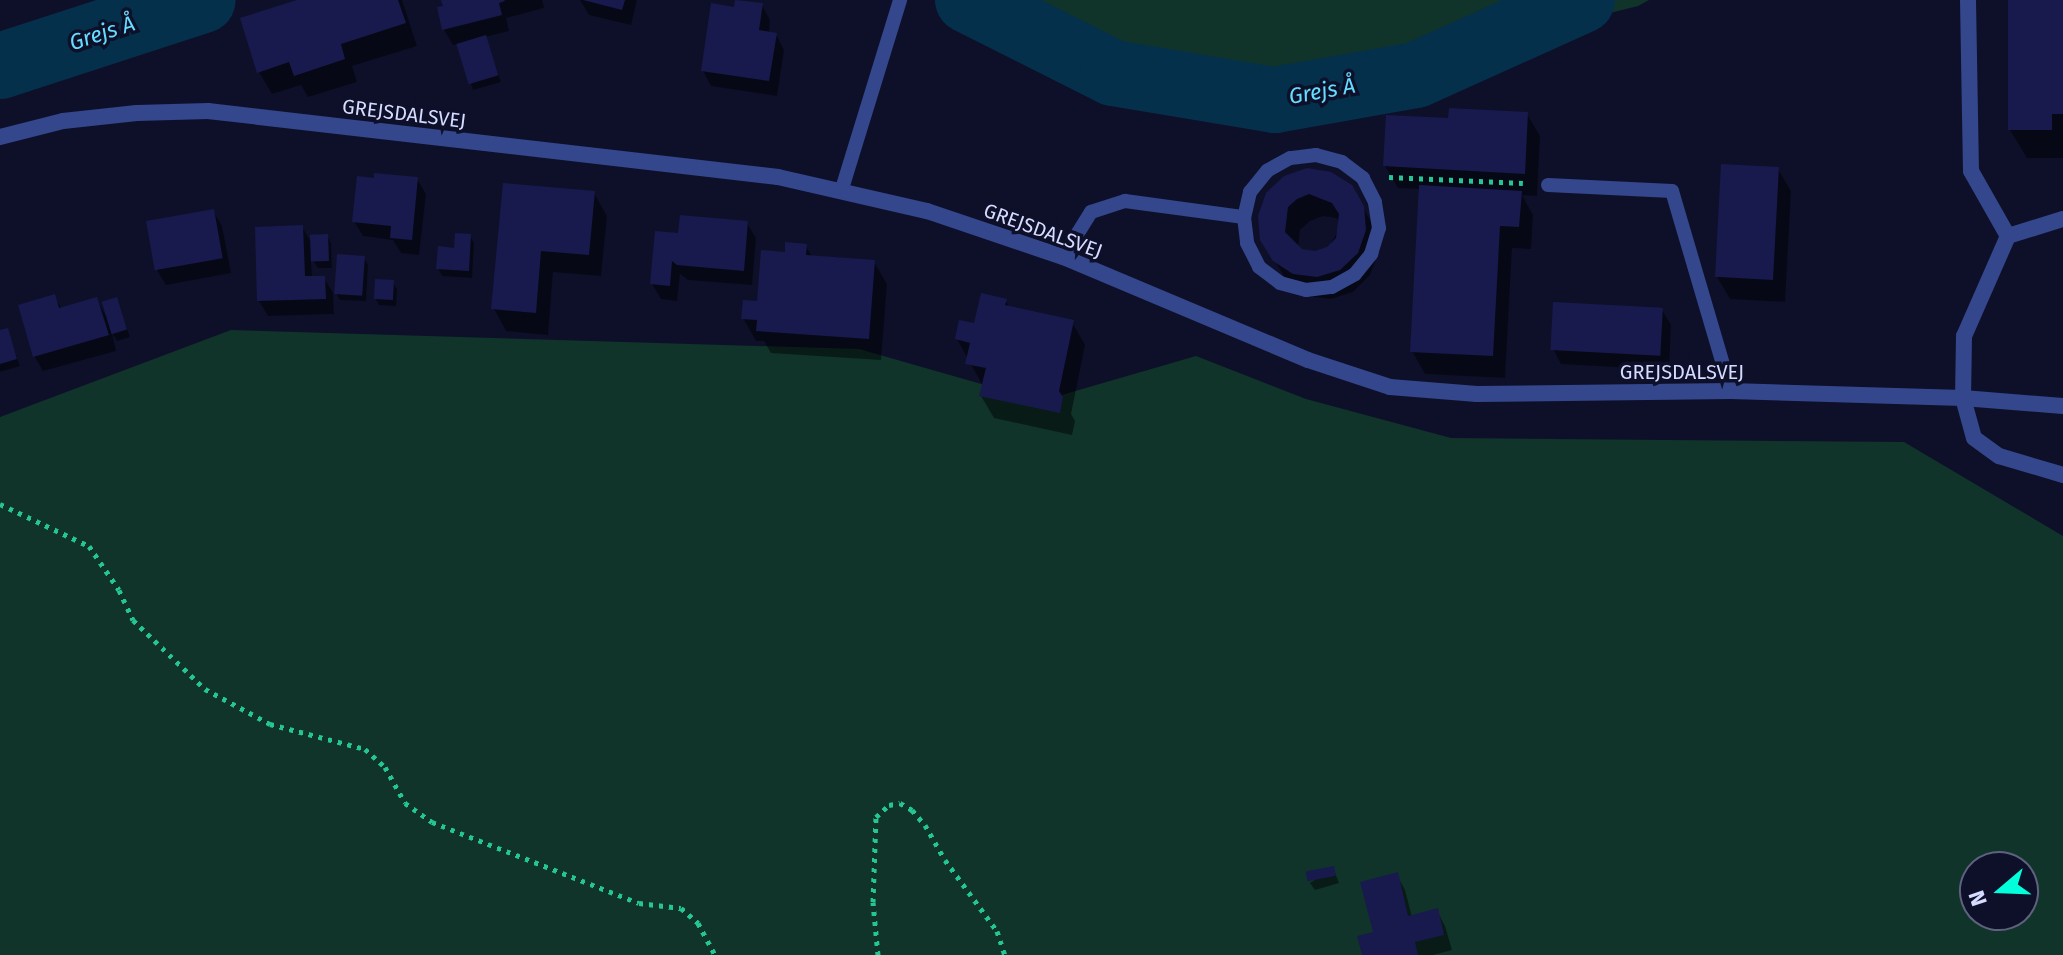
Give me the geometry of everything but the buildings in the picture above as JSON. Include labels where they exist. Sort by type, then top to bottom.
[{"type":"street","points":[[1968,0],[1971,171],[2008,236]]},
{"type":"street","name":"GREJSDALSVEJ","points":[[0,137],[63,121],[137,113],[208,111],[778,177],[927,211],[1063,257],[1308,360],[1390,387],[1477,394],[1731,391],[1963,398],[2063,406]]},
{"type":"street","points":[[2063,219],[2008,236],[1964,336],[1963,398],[1974,438],[1999,456],[2063,475]]},
{"type":"lane","points":[[841,192],[900,0]]},
{"type":"lane","points":[[1316,155],[1342,162],[1363,178],[1375,202],[1379,228],[1371,254],[1355,274],[1332,287],[1306,290],[1280,283],[1259,267],[1247,243],[1244,217],[1250,192],[1267,171],[1290,158],[1316,155]]},
{"type":"lane","points":[[1548,185],[1672,191],[1731,391]]},
{"type":"lane","points":[[1063,257],[1091,212],[1125,201],[1244,217]]},
{"type":"path","points":[[1363,178],[1403,176],[1548,185]]},
{"type":"path","points":[[0,504],[89,546],[119,590],[133,620],[205,689],[270,724],[365,749],[385,767],[405,803],[432,822],[639,903],[681,908],[698,923],[715,955]]},
{"type":"path","points":[[878,955],[873,902],[876,817],[889,805],[900,803],[912,810],[925,825],[945,860],[997,931],[1005,955]]},
{"type":"green space","points":[[999,0],[1649,0],[1638,6],[1375,71],[1154,67]]},
{"type":"green space","points":[[231,330],[859,349],[1041,401],[1196,356],[1306,399],[1451,438],[1904,442],[2063,536],[2063,955],[0,955],[0,417]]},
{"type":"waterway","name":"Grejs Å","points":[[0,66],[203,0]]},
{"type":"waterway","name":"Grejs Å","points":[[968,0],[1113,73],[1275,100],[1416,75],[1582,0]]}]
